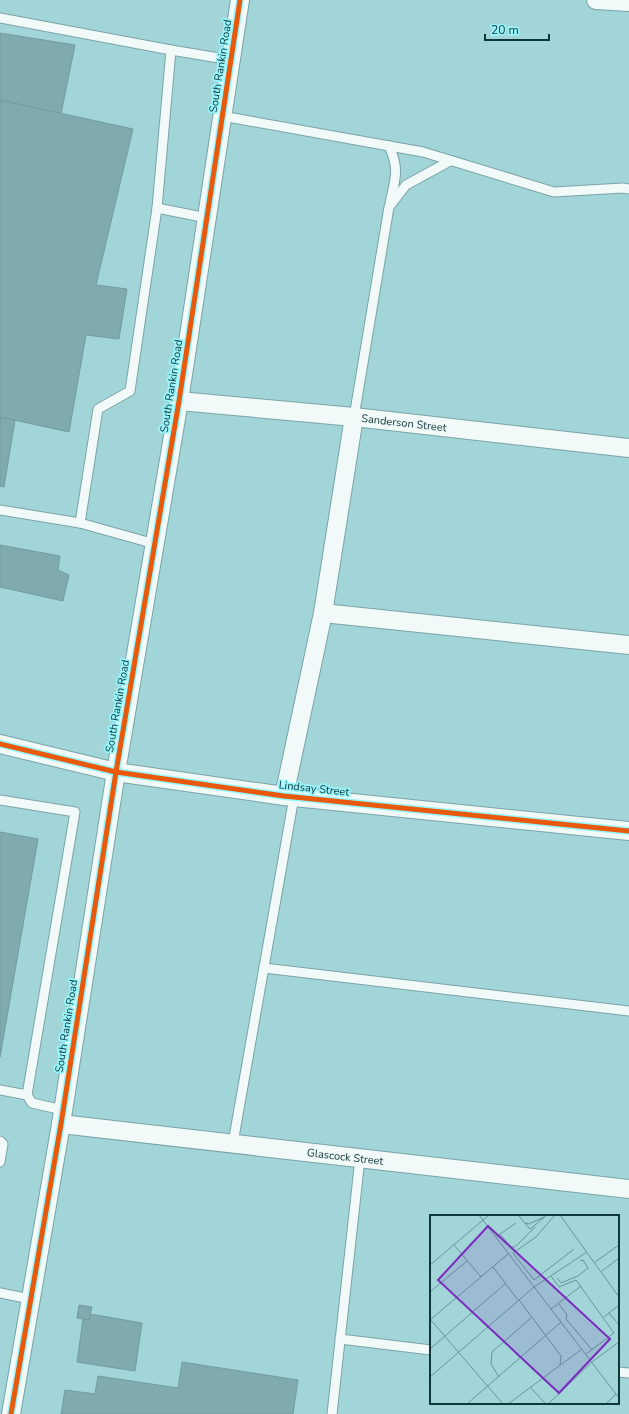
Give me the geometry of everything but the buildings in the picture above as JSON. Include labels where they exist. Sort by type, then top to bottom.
[{"type":"street","name":"South Rankin Road","points":[[11,1414],[62,1117],[116,772],[179,401],[240,0]]},
{"type":"street","points":[[596,0],[629,2]]},
{"type":"street","name":"Sanderson Street","points":[[179,401],[354,417],[629,448]]},
{"type":"street","points":[[289,796],[323,613],[354,417]]},
{"type":"street","points":[[323,613],[629,646]]},
{"type":"street","name":"Lindsay Street","points":[[0,744],[116,772],[289,796],[629,831]]},
{"type":"street","name":"Glascock Street","points":[[62,1117],[233,1143],[629,1189]]},
{"type":"lane","points":[[0,18],[231,60]]},
{"type":"lane","points":[[80,523],[98,409],[130,391],[157,208],[171,50]]},
{"type":"lane","points":[[222,116],[422,152],[554,192],[623,188],[629,189]]},
{"type":"lane","points":[[354,417],[389,207],[397,172],[395,158],[389,146]]},
{"type":"lane","points":[[389,207],[406,185],[450,161]]},
{"type":"lane","points":[[157,208],[207,218]]},
{"type":"lane","points":[[0,510],[80,523],[155,544]]},
{"type":"lane","points":[[233,1143],[264,968],[289,796]]},
{"type":"lane","points":[[0,800],[75,812],[27,1095],[32,1103],[62,1117]]},
{"type":"lane","points":[[264,968],[629,1011]]},
{"type":"lane","points":[[0,1090],[27,1095]]},
{"type":"lane","points":[[0,1141],[3,1144],[0,1162]]},
{"type":"lane","points":[[332,1414],[360,1158]]},
{"type":"lane","points":[[0,1293],[30,1299]]},
{"type":"lane","points":[[340,1339],[430,1350]]},
{"type":"lane","points":[[619,1372],[629,1373]]},
{"type":"cycle path","points":[[11,1414],[61,1124],[116,772],[179,401],[240,0]]},
{"type":"cycle path","points":[[0,744],[116,772],[284,796],[629,831]]}]
